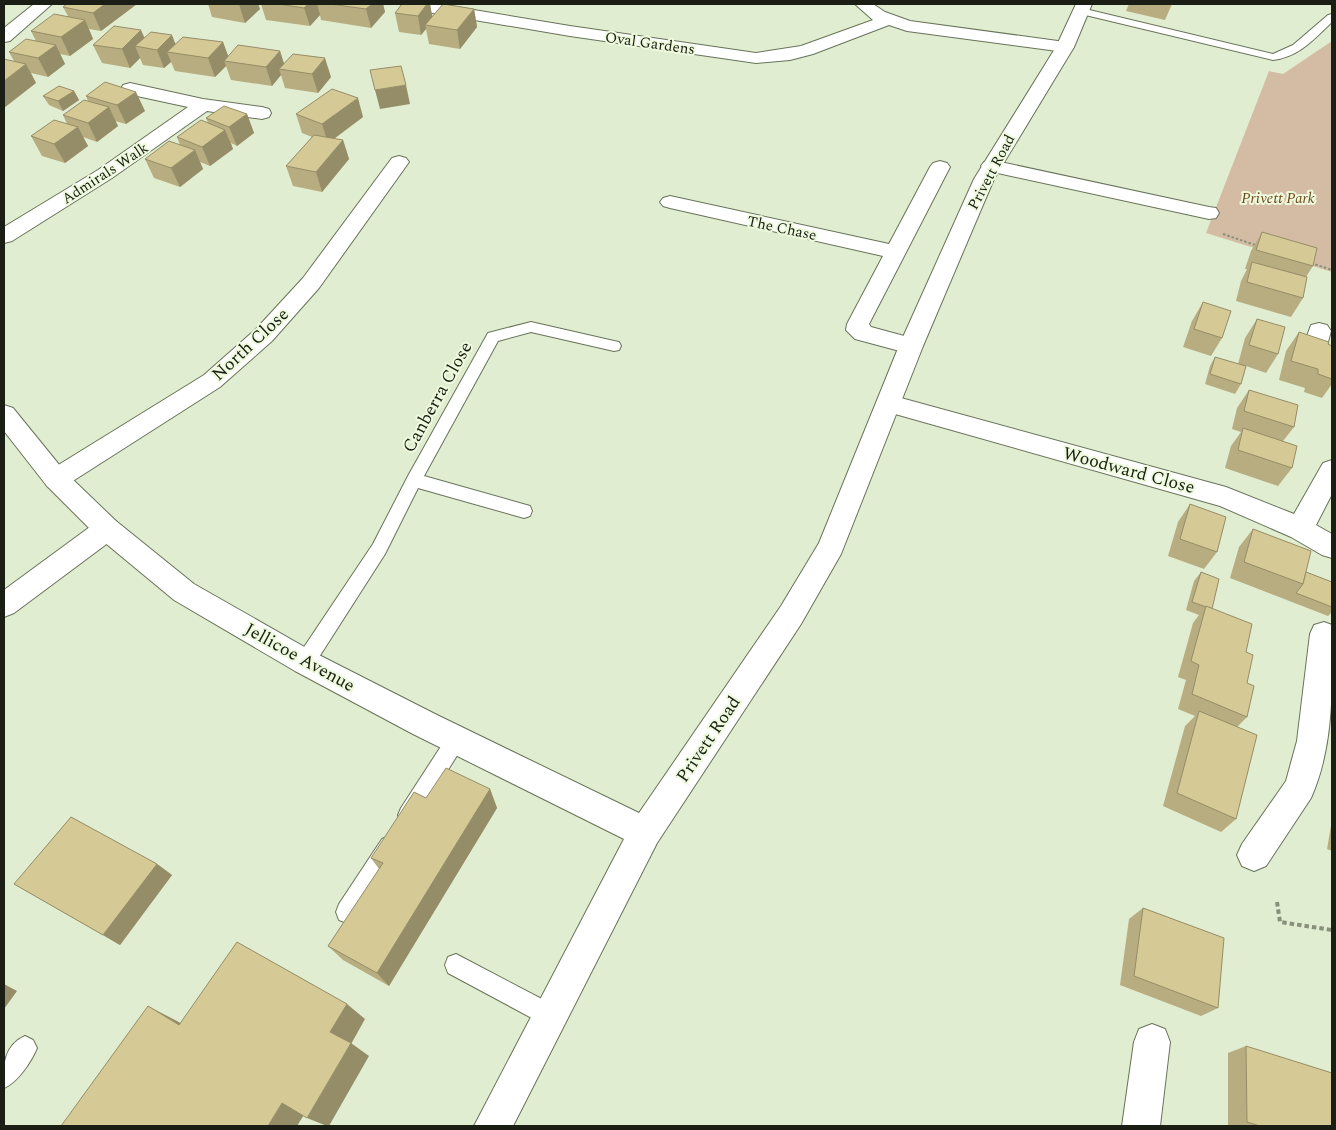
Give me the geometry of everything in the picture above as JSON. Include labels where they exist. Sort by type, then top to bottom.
[{"type":"street","points":[[4,37],[39,4]]},
{"type":"street","name":"Oval Gardens","points":[[408,4],[570,31],[756,58],[771,58],[794,53],[887,20]]},
{"type":"street","points":[[862,4],[887,20],[907,26],[1065,47]]},
{"type":"street","name":"Privett Road","points":[[493,1126],[645,832],[791,615],[831,546],[890,404],[911,346],[991,166],[1065,47],[1083,7]]},
{"type":"street","points":[[130,88],[203,105],[262,113]]},
{"type":"street","name":"Admirals Walk","points":[[4,236],[46,212],[132,157],[203,105]]},
{"type":"street","name":"North Close","points":[[56,479],[212,381],[264,334],[310,284],[399,162]]},
{"type":"street","points":[[991,166],[1209,213]]},
{"type":"street","points":[[911,346],[863,333],[857,327],[940,167]]},
{"type":"street","name":"The Chase","points":[[670,201],[895,252]]},
{"type":"street","points":[[1318,331],[1314,350],[1318,355],[1332,363]]},
{"type":"street","name":"Woodward Close","points":[[890,404],[1226,497],[1262,511],[1332,547]]},
{"type":"street","name":"Jellicoe Avenue","points":[[4,414],[56,479],[107,529],[184,592],[304,662],[456,740],[645,832]]},
{"type":"street","points":[[1300,529],[1332,470]]},
{"type":"street","points":[[4,605],[107,529]]},
{"type":"street","points":[[1254,855],[1300,787],[1312,741],[1324,713],[1324,634]]},
{"type":"street","points":[[1141,1126],[1152,1042]]},
{"type":"lane","points":[[1083,7],[1273,57],[1283,56],[1290,52],[1332,17]]},
{"type":"lane","name":"Canberra Close","points":[[304,662],[379,549],[414,480],[493,338],[531,327],[614,346]]},
{"type":"lane","name":"Canberra Close","points":[[414,480],[524,511]]},
{"type":"lane","points":[[347,912],[456,740]]},
{"type":"lane","points":[[456,965],[549,1015]]},
{"type":"lane","points":[[4,1076],[25,1048]]},
{"type":"path","points":[[1277,902],[1280,922],[1332,930]]},
{"type":"green space","name":"Privett Park","points":[[1332,41],[1332,272],[1206,233],[1269,71],[1283,74]]},
{"type":"building","points":[[67,4],[105,4],[93,13],[63,7]]},
{"type":"building","points":[[278,4],[308,4],[304,8]]},
{"type":"building","points":[[330,4],[372,4],[366,9]]},
{"type":"building","points":[[402,4],[427,4],[418,16],[395,13]]},
{"type":"building","points":[[443,4],[474,9],[457,30],[425,25]]},
{"type":"building","points":[[54,14],[85,20],[61,37],[31,31]]},
{"type":"building","points":[[114,26],[141,30],[122,49],[93,45]]},
{"type":"building","points":[[151,32],[172,35],[157,50],[135,46]]},
{"type":"building","points":[[183,37],[223,42],[208,58],[167,52]]},
{"type":"building","points":[[26,39],[56,45],[38,58],[9,52]]},
{"type":"building","points":[[238,45],[280,51],[266,67],[224,61]]},
{"type":"building","points":[[293,54],[325,58],[312,74],[279,69]]},
{"type":"building","points":[[4,59],[26,64],[4,81]]},
{"type":"building","points":[[401,66],[406,85],[375,90],[370,70]]},
{"type":"building","points":[[105,82],[136,92],[117,105],[86,96]]},
{"type":"building","points":[[59,86],[74,91],[58,101],[43,96]]},
{"type":"building","points":[[332,89],[358,98],[322,124],[296,114]]},
{"type":"building","points":[[84,100],[109,107],[88,123],[63,115]]},
{"type":"building","points":[[224,106],[247,114],[229,127],[206,118]]},
{"type":"building","points":[[54,120],[78,127],[54,144],[31,136]]},
{"type":"building","points":[[201,120],[225,130],[202,147],[177,137]]},
{"type":"building","points":[[314,135],[343,140],[316,172],[286,166]]},
{"type":"building","points":[[169,141],[195,150],[171,168],[145,159]]},
{"type":"building","points":[[1262,232],[1317,248],[1313,266],[1256,250]]},
{"type":"building","points":[[1252,262],[1307,277],[1303,298],[1247,282]]},
{"type":"building","points":[[1203,302],[1231,311],[1222,338],[1194,329]]},
{"type":"building","points":[[1257,319],[1285,327],[1278,354],[1249,345]]},
{"type":"building","points":[[1299,332],[1329,342],[1328,344],[1332,346],[1332,379],[1318,374],[1318,369],[1291,361]]},
{"type":"building","points":[[1215,357],[1246,366],[1241,384],[1210,374]]},
{"type":"building","points":[[1249,390],[1298,405],[1294,427],[1244,411]]},
{"type":"building","points":[[1243,428],[1297,446],[1292,468],[1238,450]]},
{"type":"building","points":[[1190,504],[1226,517],[1217,552],[1180,539]]},
{"type":"building","points":[[1253,529],[1311,551],[1303,584],[1244,562]]},
{"type":"building","points":[[1201,572],[1219,579],[1212,609],[1192,602]]},
{"type":"building","points":[[1306,572],[1332,582],[1332,607],[1296,593],[1303,584]]},
{"type":"building","points":[[1206,606],[1252,624],[1246,652],[1253,655],[1247,683],[1254,686],[1247,717],[1192,694],[1199,665],[1191,661]]},
{"type":"building","points":[[1199,711],[1257,735],[1236,819],[1177,793]]},
{"type":"building","points":[[446,768],[490,789],[377,973],[328,946],[383,863],[371,858],[414,792],[426,798]]},
{"type":"building","points":[[71,817],[157,864],[103,935],[14,884]]},
{"type":"building","points":[[1143,908],[1224,938],[1218,1008],[1134,976]]},
{"type":"building","points":[[237,942],[347,1004],[330,1032],[351,1043],[307,1118],[282,1103],[268,1126],[61,1126],[148,1006],[179,1025]]},
{"type":"building","points":[[1246,1046],[1332,1073],[1332,1126],[1260,1126],[1247,1122]]}]
